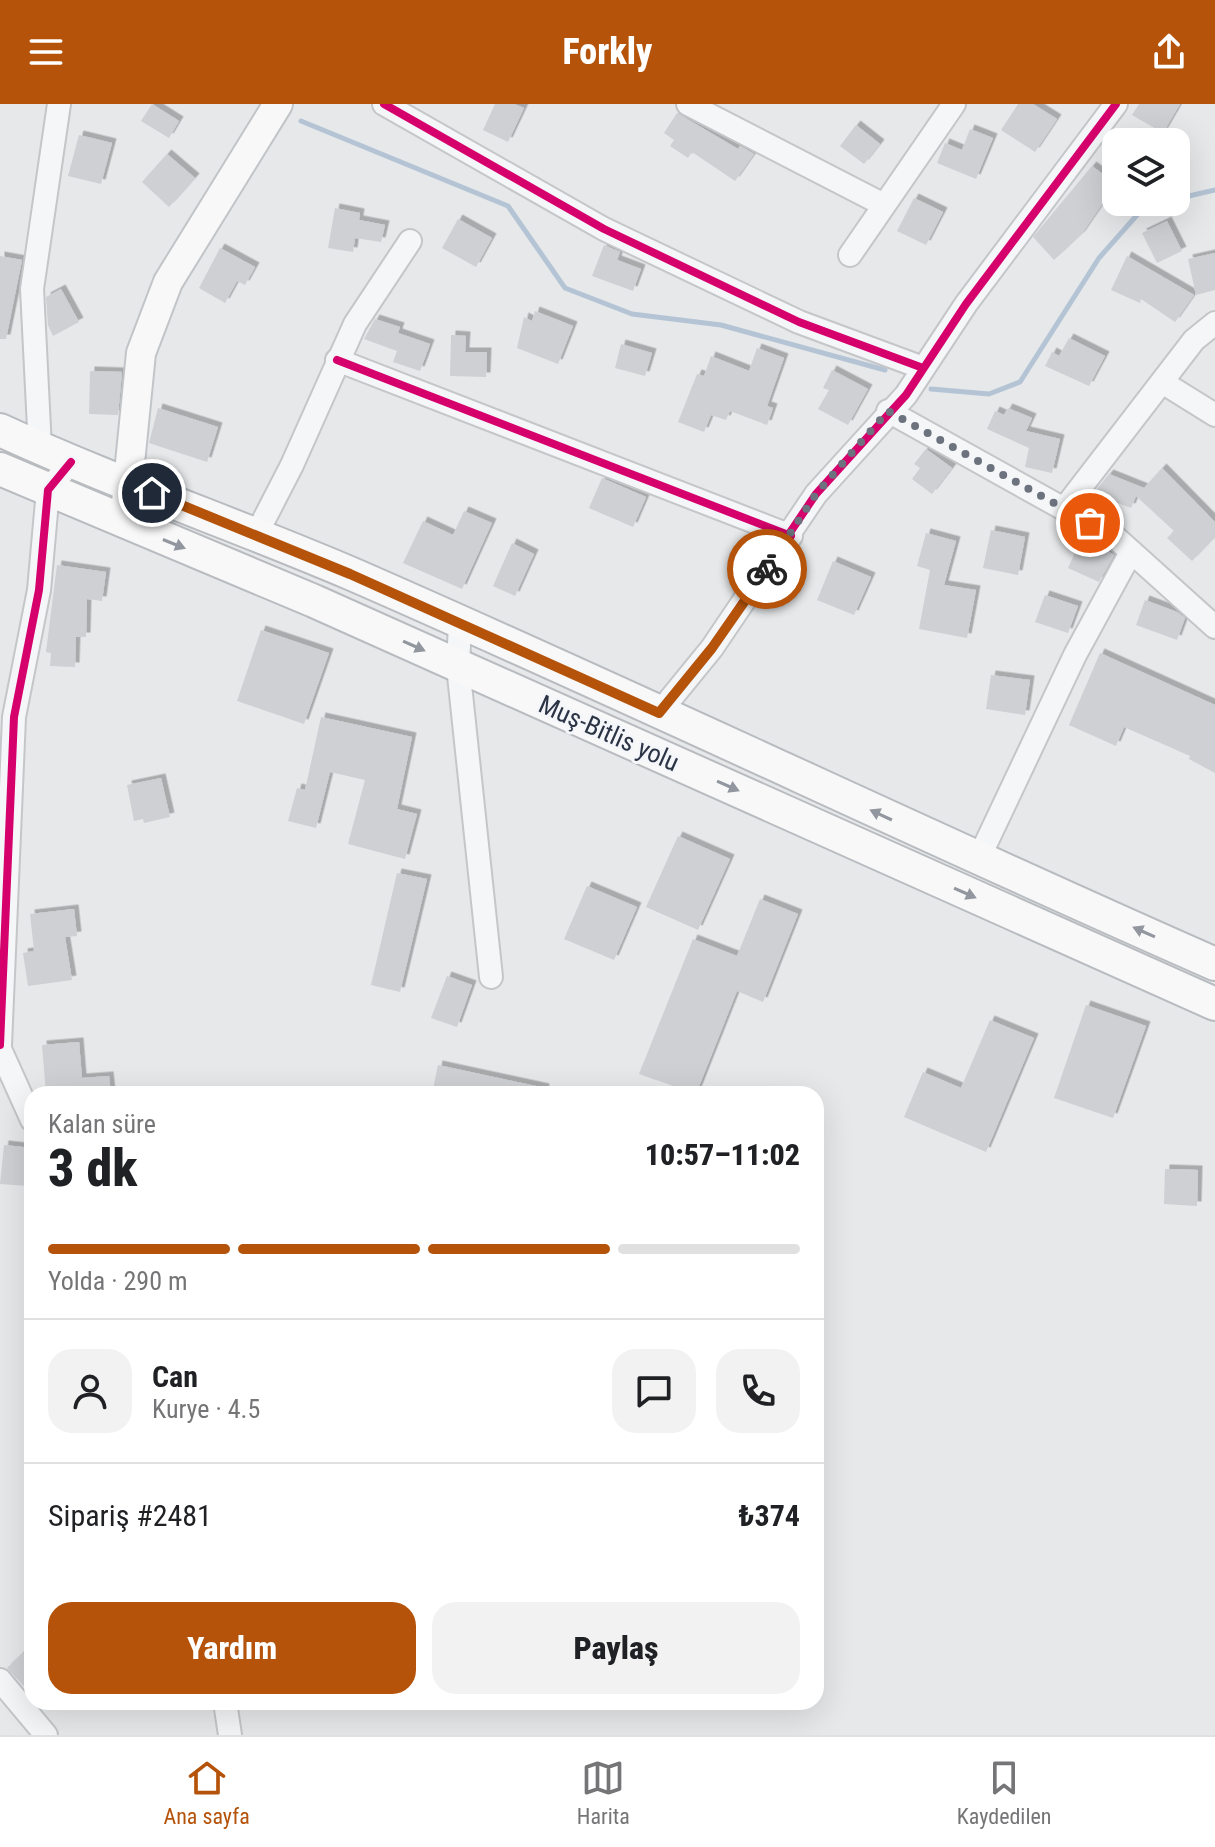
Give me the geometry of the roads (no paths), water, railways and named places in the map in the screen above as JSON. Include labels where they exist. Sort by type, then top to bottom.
[{"type":"highway","name":"Muş-Bitlis yolu","points":[[0,430],[460,623],[978,860],[1215,964]]},
{"type":"highway","name":"Muş-Bitlis yolu","points":[[0,469],[458,666],[1215,1004]]},
{"type":"main road","points":[[124,523],[141,353],[168,282],[278,104]]},
{"type":"street","points":[[40,448],[32,289],[59,104]]},
{"type":"street","points":[[384,104],[604,229],[799,322],[923,368]]},
{"type":"street","points":[[688,104],[884,205]]},
{"type":"street","points":[[850,255],[954,104]]},
{"type":"street","points":[[659,713],[712,648],[791,536],[816,494],[888,411],[906,395],[993,267],[1116,104]]},
{"type":"street","points":[[256,535],[292,465],[355,324],[410,241]]},
{"type":"street","points":[[1064,509],[1194,340],[1215,323]]},
{"type":"street","points":[[337,360],[791,536]]},
{"type":"street","points":[[1162,382],[1215,415]]},
{"type":"street","points":[[888,411],[1116,538],[1215,627]]},
{"type":"street","points":[[24,1102],[0,1047],[14,717],[39,590],[48,490],[71,462]]},
{"type":"street","points":[[978,860],[1075,655],[1131,552]]},
{"type":"street","points":[[460,623],[458,666],[491,977]]},
{"type":"street","points":[[0,1680],[24,1709]]},
{"type":"street","points":[[25,1710],[46,1735]]},
{"type":"street","points":[[226,1710],[230,1735]]},
{"type":"waterway","points":[[301,121],[508,206],[565,288],[632,314],[721,325],[885,370]]},
{"type":"waterway","points":[[1190,196],[1215,190]]},
{"type":"waterway","points":[[931,389],[989,394],[1020,382],[1099,258],[1136,216]]}]
